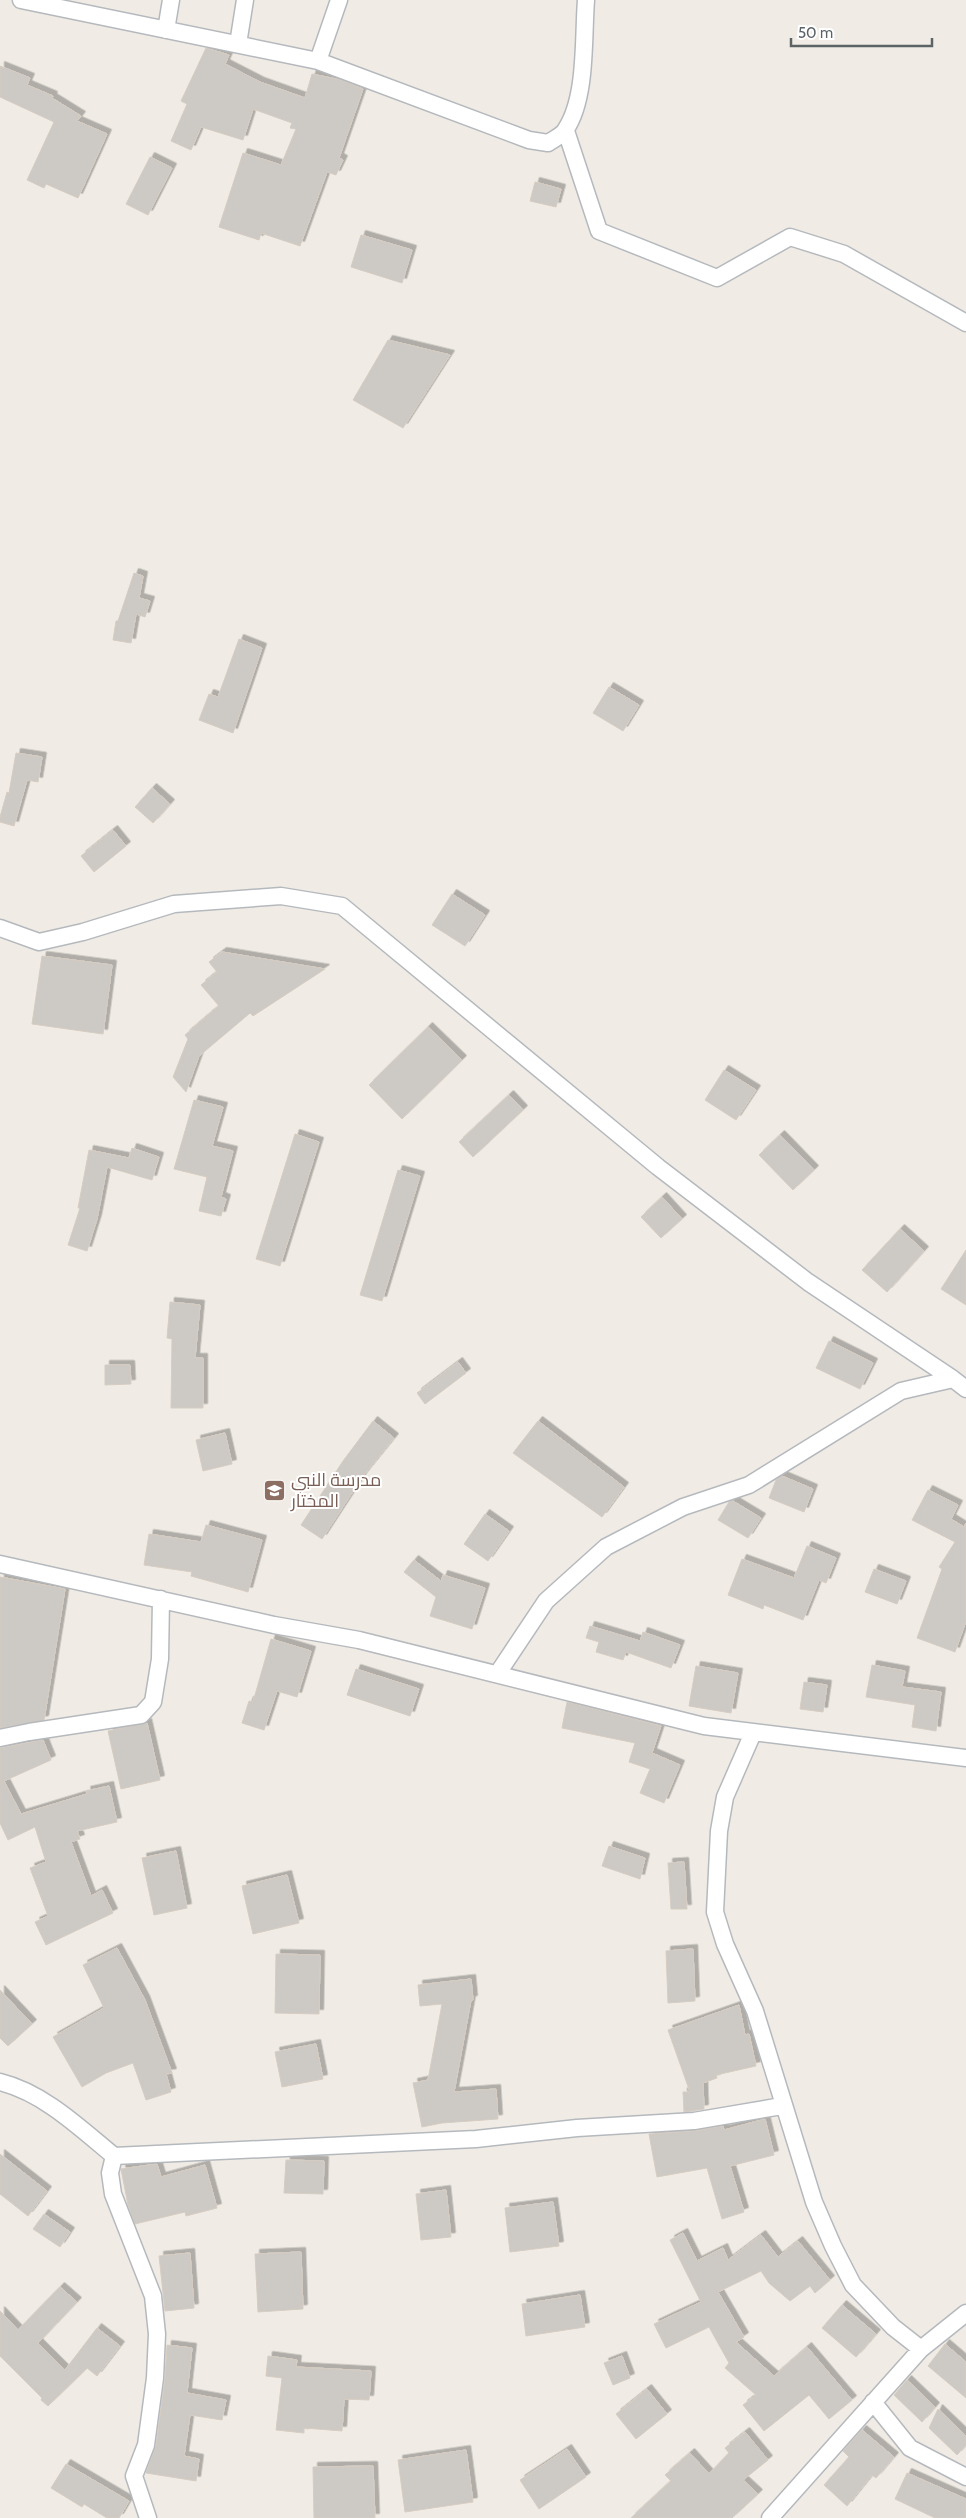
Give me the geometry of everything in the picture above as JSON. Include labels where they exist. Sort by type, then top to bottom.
[{"type":"street","points":[[21,0],[318,60],[529,140],[548,143],[566,131],[575,110],[580,86],[586,0]]},
{"type":"street","points":[[166,30],[171,0]]},
{"type":"street","points":[[238,44],[245,0]]},
{"type":"street","points":[[318,60],[339,0]]},
{"type":"street","points":[[566,131],[599,231],[717,278],[790,237],[844,254],[966,323]]},
{"type":"street","points":[[0,928],[39,942],[84,932],[174,904],[281,896],[342,906],[658,1167],[808,1282],[960,1384]]},
{"type":"street","points":[[498,1673],[546,1601],[606,1547],[684,1507],[749,1486],[901,1391],[960,1384]]},
{"type":"street","points":[[0,1564],[274,1625],[359,1640],[498,1673],[571,1694],[704,1726],[966,1758]]},
{"type":"street","points":[[0,1738],[141,1715],[153,1702],[160,1659],[161,1599]]},
{"type":"street","points":[[753,1732],[725,1797],[720,1831],[715,1912],[725,1944],[755,2011],[782,2106],[801,2156],[814,2202],[853,2285],[892,2326],[921,2349]]},
{"type":"street","points":[[0,2082],[11,2084],[45,2101],[114,2156],[476,2139],[577,2128],[694,2121],[782,2106]]},
{"type":"street","points":[[114,2156],[110,2174],[113,2194],[153,2296],[157,2334],[155,2378],[146,2445],[134,2476],[148,2518]]},
{"type":"street","points":[[770,2518],[921,2349],[966,2313]]},
{"type":"street","points":[[874,2402],[910,2448],[966,2478]]},
{"type":"building","points":[[206,48],[229,55],[225,64],[260,82],[305,98],[312,74],[341,80],[363,89],[339,158],[343,160],[336,175],[327,172],[300,246],[261,233],[259,240],[219,227],[243,153],[281,165],[296,129],[290,128],[292,123],[253,109],[243,140],[201,127],[191,150],[171,141],[187,104],[181,101]]},
{"type":"building","points":[[0,66],[30,78],[27,85],[53,96],[52,98],[81,116],[77,121],[107,134],[78,198],[46,184],[44,188],[27,180],[54,122],[0,97]]},
{"type":"building","points":[[150,157],[172,168],[148,215],[126,204]]},
{"type":"building","points":[[535,182],[561,189],[556,207],[530,201]]},
{"type":"building","points":[[361,235],[412,250],[402,283],[351,267]]},
{"type":"building","points":[[388,340],[450,355],[403,428],[353,400]]},
{"type":"building","points":[[134,573],[143,576],[139,598],[150,601],[145,617],[136,614],[131,643],[113,640],[116,621],[118,621]]},
{"type":"building","points":[[239,639],[262,648],[233,733],[199,720],[209,694],[218,697]]},
{"type":"building","points":[[609,687],[639,705],[623,731],[593,713]]},
{"type":"building","points":[[16,753],[42,757],[38,782],[27,780],[14,826],[0,822],[0,817],[7,792],[9,793]]},
{"type":"building","points":[[152,788],[170,804],[153,823],[135,807]]},
{"type":"building","points":[[113,830],[126,846],[94,872],[81,856]]},
{"type":"building","points":[[452,894],[485,915],[465,946],[432,925]]},
{"type":"building","points":[[222,952],[325,969],[253,1016],[250,1013],[199,1056],[186,1092],[173,1077],[188,1039],[185,1035],[219,1006],[201,985],[217,972],[209,962]]},
{"type":"building","points":[[42,956],[112,965],[103,1034],[32,1024]]},
{"type":"building","points":[[428,1027],[462,1060],[402,1119],[369,1085]]},
{"type":"building","points":[[724,1070],[756,1090],[736,1120],[705,1100]]},
{"type":"building","points":[[509,1095],[523,1110],[473,1157],[459,1142]]},
{"type":"building","points":[[194,1100],[223,1107],[212,1146],[233,1151],[221,1197],[226,1199],[221,1216],[199,1211],[207,1177],[174,1169]]},
{"type":"building","points":[[295,1134],[319,1142],[280,1266],[256,1259]]},
{"type":"building","points":[[780,1135],[814,1170],[793,1190],[759,1155]]},
{"type":"building","points":[[132,1148],[159,1157],[152,1180],[107,1167],[97,1219],[87,1251],[68,1245],[80,1208],[78,1208],[89,1150],[129,1158]]},
{"type":"building","points":[[398,1170],[420,1176],[382,1301],[360,1295]]},
{"type":"building","points":[[662,1197],[682,1219],[661,1238],[641,1217]]},
{"type":"building","points":[[900,1229],[924,1251],[887,1292],[862,1270]]},
{"type":"building","points":[[966,1250],[966,1305],[941,1289]]},
{"type":"building","points":[[170,1302],[200,1305],[195,1358],[203,1358],[203,1408],[171,1408],[172,1339],[167,1338]]},
{"type":"building","points":[[829,1341],[873,1363],[860,1389],[816,1368]]},
{"type":"building","points":[[458,1362],[466,1373],[425,1404],[417,1393]]},
{"type":"building","points":[[105,1365],[130,1365],[131,1384],[105,1385]]},
{"type":"building","points":[[373,1421],[394,1438],[363,1476],[322,1539],[301,1525],[343,1461]]},
{"type":"building","points":[[538,1421],[624,1487],[602,1517],[513,1453]]},
{"type":"building","points":[[225,1433],[232,1464],[203,1471],[196,1440]]},
{"type":"building","points":[[782,1476],[813,1489],[804,1512],[769,1498],[776,1480]]},
{"type":"building","points":[[928,1490],[958,1505],[951,1519],[964,1527],[966,1523],[966,1621],[955,1652],[917,1638],[942,1569],[939,1567],[955,1542],[912,1520]]},
{"type":"building","points":[[733,1501],[761,1518],[748,1538],[718,1520],[729,1502]]},
{"type":"building","points":[[485,1514],[509,1531],[488,1561],[464,1544]]},
{"type":"building","points":[[206,1525],[262,1540],[248,1592],[191,1576],[192,1572],[144,1565],[149,1534],[201,1542]]},
{"type":"building","points":[[807,1546],[836,1558],[826,1583],[819,1580],[803,1620],[764,1605],[763,1609],[728,1595],[742,1559],[794,1578]]},
{"type":"building","points":[[414,1560],[441,1581],[443,1575],[485,1588],[472,1629],[430,1616],[436,1597],[404,1572]]},
{"type":"building","points":[[874,1569],[906,1581],[897,1604],[865,1592]]},
{"type":"building","points":[[0,1577],[65,1589],[44,1720],[0,1728]]},
{"type":"building","points":[[590,1626],[640,1641],[643,1632],[680,1645],[671,1668],[626,1652],[623,1660],[596,1652],[599,1642],[586,1638]]},
{"type":"building","points":[[271,1639],[311,1651],[297,1697],[277,1691],[264,1730],[242,1723],[249,1701],[253,1702]]},
{"type":"building","points":[[872,1665],[905,1671],[902,1687],[941,1692],[936,1731],[912,1727],[915,1705],[866,1697]]},
{"type":"building","points":[[696,1666],[738,1673],[731,1713],[689,1706]]},
{"type":"building","points":[[356,1669],[419,1689],[410,1716],[347,1695]]},
{"type":"building","points":[[804,1682],[827,1685],[823,1712],[800,1709]]},
{"type":"building","points":[[567,1702],[661,1726],[652,1753],[680,1765],[664,1803],[640,1793],[650,1769],[629,1762],[635,1743],[562,1728]]},
{"type":"building","points":[[147,1723],[160,1780],[121,1789],[108,1731]]},
{"type":"building","points":[[43,1740],[51,1760],[4,1781],[21,1814],[87,1794],[86,1791],[109,1786],[117,1822],[77,1831],[80,1839],[71,1842],[91,1896],[102,1890],[113,1913],[46,1945],[35,1922],[48,1916],[30,1868],[46,1862],[35,1827],[8,1840],[0,1823],[0,1748]]},
{"type":"building","points":[[609,1846],[645,1858],[640,1879],[602,1866]]},
{"type":"building","points":[[176,1851],[187,1908],[154,1915],[142,1858]]},
{"type":"building","points":[[684,1862],[687,1909],[671,1909],[668,1863]]},
{"type":"building","points":[[287,1875],[299,1923],[253,1934],[242,1886]]},
{"type":"building","points":[[117,1948],[145,2000],[172,2073],[166,2074],[171,2092],[146,2100],[133,2063],[106,2073],[82,2087],[53,2037],[104,2008],[83,1965]]},
{"type":"building","points":[[693,1949],[695,2001],[668,2003],[666,1951]]},
{"type":"building","points":[[276,1954],[320,1955],[319,2014],[275,2013]]},
{"type":"building","points":[[471,1979],[473,2000],[471,2000],[454,2092],[496,2089],[498,2119],[442,2123],[422,2127],[413,2083],[428,2080],[442,2004],[420,2006],[418,1985]]},
{"type":"building","points":[[0,1990],[32,2024],[8,2046],[0,2038]]},
{"type":"building","points":[[739,2005],[745,2035],[749,2034],[756,2066],[716,2075],[717,2078],[703,2083],[704,2109],[684,2112],[683,2092],[690,2092],[668,2030]]},
{"type":"building","points":[[316,2044],[323,2079],[282,2087],[275,2052]]},
{"type":"building","points":[[765,2119],[774,2155],[730,2166],[744,2212],[722,2219],[707,2168],[657,2177],[649,2134],[695,2131],[723,2126],[724,2130]]},
{"type":"building","points":[[0,2154],[47,2191],[28,2216],[0,2194]]},
{"type":"building","points":[[286,2160],[324,2161],[323,2194],[284,2193]]},
{"type":"building","points":[[157,2164],[161,2177],[205,2165],[217,2208],[186,2216],[185,2212],[135,2224],[128,2205],[121,2169]]},
{"type":"building","points":[[446,2190],[451,2237],[421,2240],[416,2194]]},
{"type":"building","points":[[553,2202],[559,2246],[510,2252],[505,2208]]},
{"type":"building","points":[[44,2214],[70,2232],[60,2247],[33,2229]]},
{"type":"building","points":[[683,2233],[697,2261],[723,2248],[728,2260],[761,2235],[778,2257],[798,2241],[830,2280],[815,2293],[810,2286],[790,2301],[769,2283],[761,2271],[718,2292],[744,2337],[736,2342],[774,2376],[807,2347],[852,2400],[829,2419],[809,2395],[764,2431],[743,2405],[756,2395],[725,2368],[729,2363],[709,2327],[666,2348],[654,2324],[701,2302],[670,2240]]},
{"type":"building","points":[[301,2252],[303,2309],[258,2312],[255,2254]]},
{"type":"building","points":[[190,2253],[194,2308],[165,2311],[159,2256]]},
{"type":"building","points":[[60,2287],[77,2302],[38,2343],[65,2370],[97,2328],[120,2346],[97,2376],[87,2368],[48,2406],[0,2356],[0,2311],[18,2330]]},
{"type":"building","points":[[580,2295],[585,2327],[526,2336],[522,2304]]},
{"type":"building","points":[[842,2305],[876,2334],[856,2357],[822,2328]]},
{"type":"building","points":[[945,2344],[966,2362],[966,2398],[928,2366]]},
{"type":"building","points":[[167,2345],[192,2348],[187,2393],[226,2400],[222,2420],[190,2415],[184,2456],[199,2459],[196,2481],[146,2473],[156,2446],[165,2379]]},
{"type":"building","points":[[268,2356],[297,2360],[296,2367],[371,2371],[369,2400],[344,2399],[342,2431],[304,2428],[304,2433],[276,2430],[282,2378],[266,2376]]},
{"type":"building","points":[[622,2356],[630,2378],[613,2385],[604,2363]]},
{"type":"building","points":[[907,2380],[935,2407],[922,2422],[894,2395]]},
{"type":"building","points":[[647,2389],[667,2414],[636,2439],[616,2414]]},
{"type":"building","points":[[938,2409],[966,2436],[966,2445],[957,2455],[929,2428]]},
{"type":"building","points":[[862,2430],[894,2457],[876,2478],[872,2475],[847,2506],[824,2485],[849,2457],[843,2451]]},
{"type":"building","points":[[745,2432],[768,2460],[743,2480],[758,2494],[732,2518],[631,2518],[671,2481],[665,2475],[690,2453],[709,2474],[729,2453],[725,2448]]},
{"type":"building","points":[[567,2449],[586,2477],[539,2509],[520,2480]]},
{"type":"building","points":[[466,2450],[473,2502],[405,2512],[398,2460]]},
{"type":"building","points":[[66,2464],[129,2501],[119,2518],[107,2518],[84,2504],[82,2507],[51,2488]]},
{"type":"building","points":[[373,2466],[375,2518],[314,2518],[313,2467]]},
{"type":"building","points":[[907,2473],[966,2499],[966,2518],[935,2518],[895,2499]]},
{"type":"place","name":"مدرسة النبي المختار","points":[[275,1490]]}]
